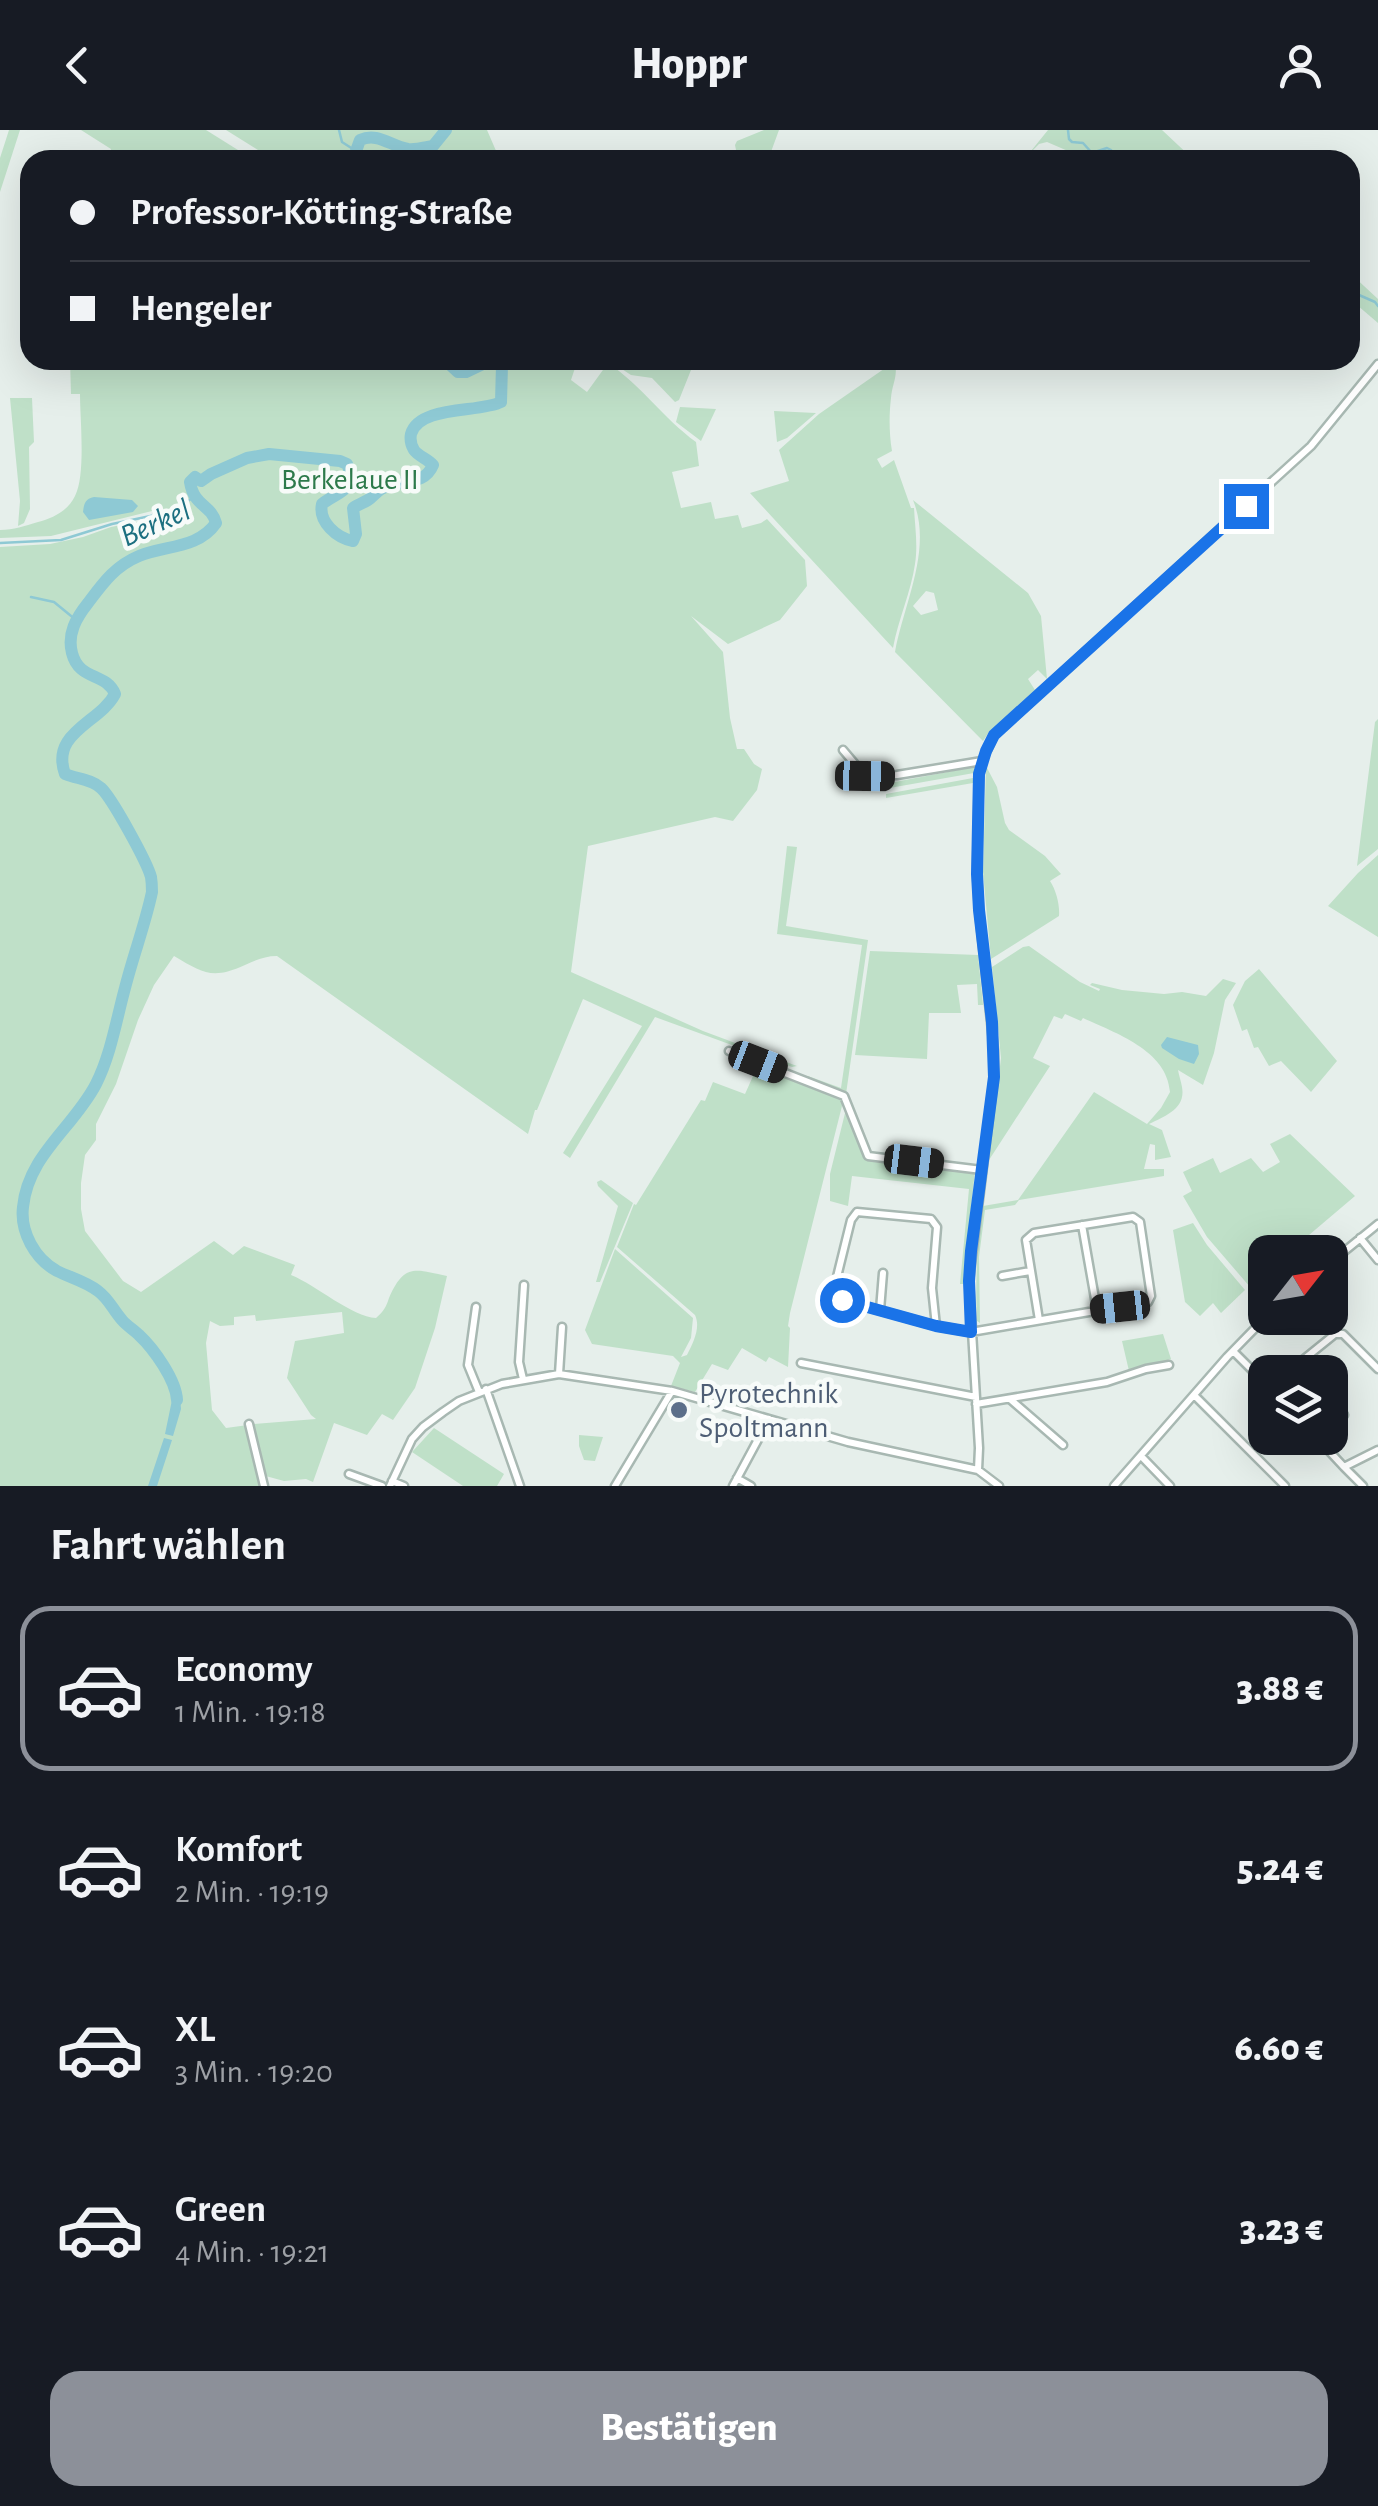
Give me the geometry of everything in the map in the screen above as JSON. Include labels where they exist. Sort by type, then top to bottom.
[{"type":"street","points":[[978,1470],[980,1448],[969,1281],[994,1077],[977,874],[982,761],[994,735],[1311,446],[1378,364]]},
{"type":"street","points":[[843,750],[865,776],[897,775],[982,761]]},
{"type":"street","points":[[729,1052],[844,1096],[868,1156],[982,1170]]},
{"type":"street","points":[[936,1326],[932,1288],[937,1227],[932,1218],[857,1212],[851,1220],[835,1292],[842,1300],[936,1326],[971,1332],[1148,1302],[1152,1296],[1140,1222],[1133,1218],[1034,1233],[1026,1240],[1039,1320]]},
{"type":"street","points":[[1348,1248],[1378,1224]]},
{"type":"street","points":[[1082,1226],[1097,1310]]},
{"type":"street","points":[[1360,1238],[1378,1260]]},
{"type":"street","points":[[1002,1276],[1030,1271]]},
{"type":"street","points":[[880,1310],[883,1273]]},
{"type":"street","points":[[522,1379],[519,1362],[524,1285]]},
{"type":"street","points":[[476,1307],[468,1365],[520,1486]]},
{"type":"street","points":[[559,1374],[562,1327]]},
{"type":"street","points":[[1309,1355],[1335,1334],[1343,1334],[1378,1368]]},
{"type":"street","points":[[1114,1486],[1248,1335]]},
{"type":"street","points":[[1233,1350],[1248,1365]]},
{"type":"street","points":[[801,1364],[976,1400],[1009,1399],[1107,1382],[1169,1365]]},
{"type":"street","points":[[388,1484],[423,1427],[459,1402],[522,1379],[559,1374],[672,1390],[862,1446],[978,1470],[999,1486]]},
{"type":"street","points":[[616,1485],[672,1390]]},
{"type":"street","points":[[1194,1395],[1285,1486]]},
{"type":"street","points":[[1009,1399],[1063,1445]]},
{"type":"street","points":[[750,1486],[735,1482],[769,1419]]},
{"type":"street","points":[[249,1424],[264,1486]]},
{"type":"street","points":[[1344,1467],[1378,1450]]},
{"type":"street","points":[[1332,1455],[1363,1486]]},
{"type":"street","points":[[1141,1456],[1170,1486]]},
{"type":"street","points":[[349,1474],[404,1486]]},
{"type":"green space","points":[[9,130],[20,130],[0,192],[0,158]]},
{"type":"green space","points":[[81,130],[206,130],[238,150],[111,150]]},
{"type":"green space","points":[[226,130],[487,130],[496,150],[258,150]]},
{"type":"green space","points":[[764,130],[779,130],[772,150],[736,150],[737,141]]},
{"type":"green space","points":[[1048,130],[1162,130],[1183,150],[1066,150],[1047,142],[1032,150]]},
{"type":"green space","points":[[1360,282],[1378,299],[1378,323],[1360,308]]},
{"type":"green space","name":"Berkelaue II","points":[[70,370],[574,370],[571,380],[587,392],[603,370],[617,370],[696,442],[699,466],[672,472],[681,508],[711,502],[715,519],[738,515],[742,528],[767,519],[805,560],[807,586],[780,620],[728,644],[691,616],[723,652],[737,749],[744,749],[762,769],[757,790],[733,821],[715,817],[588,846],[571,972],[703,1031],[797,1066],[655,1017],[570,1158],[563,1153],[642,1026],[583,999],[528,1134],[277,956],[216,973],[174,956],[154,985],[116,1084],[96,1124],[96,1140],[85,1155],[81,1183],[85,1231],[123,1281],[141,1292],[214,1241],[233,1255],[244,1246],[295,1265],[291,1275],[356,1312],[376,1318],[406,1274],[419,1271],[447,1276],[415,1388],[393,1420],[382,1414],[367,1435],[334,1423],[313,1482],[262,1475],[253,1424],[316,1419],[287,1378],[295,1341],[344,1333],[342,1312],[256,1321],[255,1315],[234,1317],[234,1325],[220,1326],[210,1321],[206,1343],[212,1410],[226,1428],[248,1425],[261,1486],[0,1486],[0,547],[50,544],[156,518],[156,510],[51,536],[0,538],[0,530],[54,516],[75,496],[81,461],[80,394],[71,394]]},
{"type":"green space","points":[[623,370],[691,370],[675,402],[652,378]]},
{"type":"green space","points":[[882,370],[896,370],[890,411],[892,451],[877,459],[882,468],[894,460],[914,508],[916,557],[893,648],[750,493],[789,481],[779,450],[819,414]]},
{"type":"green space","points":[[10,398],[32,398],[30,509],[24,523],[18,526],[20,501]]},
{"type":"green space","points":[[680,407],[716,409],[701,441],[676,422]]},
{"type":"green space","points":[[774,411],[816,413],[777,442]]},
{"type":"green space","points":[[913,500],[1028,593],[1041,616],[1047,679],[1038,670],[1028,679],[1035,690],[983,741],[895,652],[915,576],[918,519]],"holes":[[[926,591],[934,593],[938,610],[921,615],[913,606]]]},
{"type":"green space","points":[[1378,719],[1378,849],[1357,866],[1375,722]]},
{"type":"green space","points":[[986,766],[997,787],[1009,830],[1045,856],[1061,874],[1050,881],[1059,916],[991,959],[983,872]]},
{"type":"green space","points":[[974,767],[974,773],[884,789],[884,784]]},
{"type":"green space","points":[[973,778],[973,783],[886,798],[886,794]]},
{"type":"green space","points":[[787,846],[797,847],[786,926],[868,940],[846,1094],[805,1077],[841,1088],[862,945],[777,934]]},
{"type":"green space","points":[[1378,855],[1378,937],[1328,906]]},
{"type":"green space","points":[[1029,946],[1099,991],[1090,985],[1206,996],[1223,979],[1236,983],[1225,1000],[1203,1085],[1178,1070],[1181,1101],[1173,1111],[1149,1124],[1162,1130],[1171,1157],[1155,1160],[1155,1145],[1150,1144],[1144,1169],[1164,1169],[1164,1176],[1019,1200],[1015,1205],[985,1210],[979,1257],[980,1323],[976,1277],[983,1206],[1018,1200],[1094,1092],[1147,1124],[1170,1092],[1160,1065],[1137,1045],[1083,1018],[1081,1021],[1065,1014],[1062,1019],[1054,1016],[1033,1058],[1050,1066],[989,1160],[1001,1058],[992,967]]},
{"type":"green space","points":[[870,951],[978,955],[983,1005],[978,1005],[977,984],[957,985],[961,1013],[929,1013],[927,1059],[855,1055]]},
{"type":"green space","points":[[1259,969],[1337,1061],[1311,1092],[1281,1061],[1269,1066],[1258,1047],[1254,1048],[1247,1029],[1242,1031],[1233,1005],[1245,981]]},
{"type":"green space","points":[[758,1065],[844,1098],[790,1313],[788,1367],[769,1357],[766,1362],[742,1348],[728,1370],[712,1364],[695,1392],[671,1386],[680,1363],[673,1356],[592,1344],[585,1330],[615,1249],[693,1318],[691,1338],[681,1357],[687,1355],[697,1330],[695,1315],[617,1247],[634,1204],[701,1100],[705,1101],[713,1082],[745,1094]]},
{"type":"green space","points":[[847,1105],[867,1158],[975,1171],[963,1284],[969,1189],[852,1176],[848,1206],[830,1201],[830,1174]]},
{"type":"green space","points":[[1290,1134],[1355,1196],[1309,1235],[1248,1235],[1248,1285],[1207,1237],[1183,1196],[1192,1191],[1183,1172],[1213,1158],[1220,1173],[1251,1158],[1263,1172],[1280,1162],[1270,1144]]},
{"type":"green space","points":[[601,1180],[633,1203],[600,1282],[596,1282],[618,1206],[598,1186]]},
{"type":"green space","points":[[1193,1223],[1245,1290],[1221,1313],[1213,1303],[1200,1316],[1185,1302],[1173,1230]]},
{"type":"green space","points":[[1163,1334],[1171,1359],[1129,1371],[1122,1341]]},
{"type":"green space","points":[[434,1428],[504,1474],[497,1486],[463,1486],[412,1452]]},
{"type":"green space","points":[[579,1435],[603,1437],[595,1461],[584,1460]]},
{"type":"water","points":[[94,497],[132,500],[138,506],[133,512],[89,520],[84,507]]},
{"type":"water","points":[[1167,1037],[1198,1045],[1194,1064],[1162,1048]]},
{"type":"water","points":[[179,1385],[181,1409],[173,1436],[165,1434],[171,1388]]},
{"type":"water","points":[[164,1438],[172,1440],[157,1486],[148,1486]]},
{"type":"waterway","points":[[339,130],[342,142],[354,150]]},
{"type":"waterway","name":"Berkel","points":[[356,150],[360,140],[366,138],[408,149],[433,146],[446,130]]},
{"type":"waterway","points":[[1068,130],[1072,142],[1083,143],[1089,150]]},
{"type":"waterway","points":[[1101,150],[1111,150]]},
{"type":"waterway","points":[[1360,295],[1378,306]]},
{"type":"waterway","name":"Berkel","points":[[456,370],[470,370]]},
{"type":"waterway","name":"Berkel","points":[[177,1400],[168,1374],[145,1341],[98,1291],[42,1259],[24,1226],[23,1207],[33,1172],[87,1099],[101,1073],[152,892],[143,858],[106,794],[93,783],[65,774],[62,760],[70,738],[115,694],[105,682],[75,662],[71,646],[76,620],[104,582],[123,565],[149,552],[191,542],[209,531],[216,523],[195,496],[190,482],[195,477],[201,481],[247,458],[269,454],[347,464],[348,485],[322,504],[322,511],[330,528],[353,541],[353,508],[379,490],[424,476],[433,465],[412,446],[411,434],[416,425],[437,414],[501,402],[502,370]]},
{"type":"waterway","points":[[0,543],[61,540],[165,513],[195,497]]},
{"type":"waterway","points":[[31,597],[54,602],[76,620]]},
{"type":"place","name":"Pyrotechnik Spoltmann","points":[[679,1410]]},
{"type":"route","points":[[842,1300],[971,1332],[971,1251],[994,1077],[977,874],[982,761],[994,735],[1246,506]]}]
